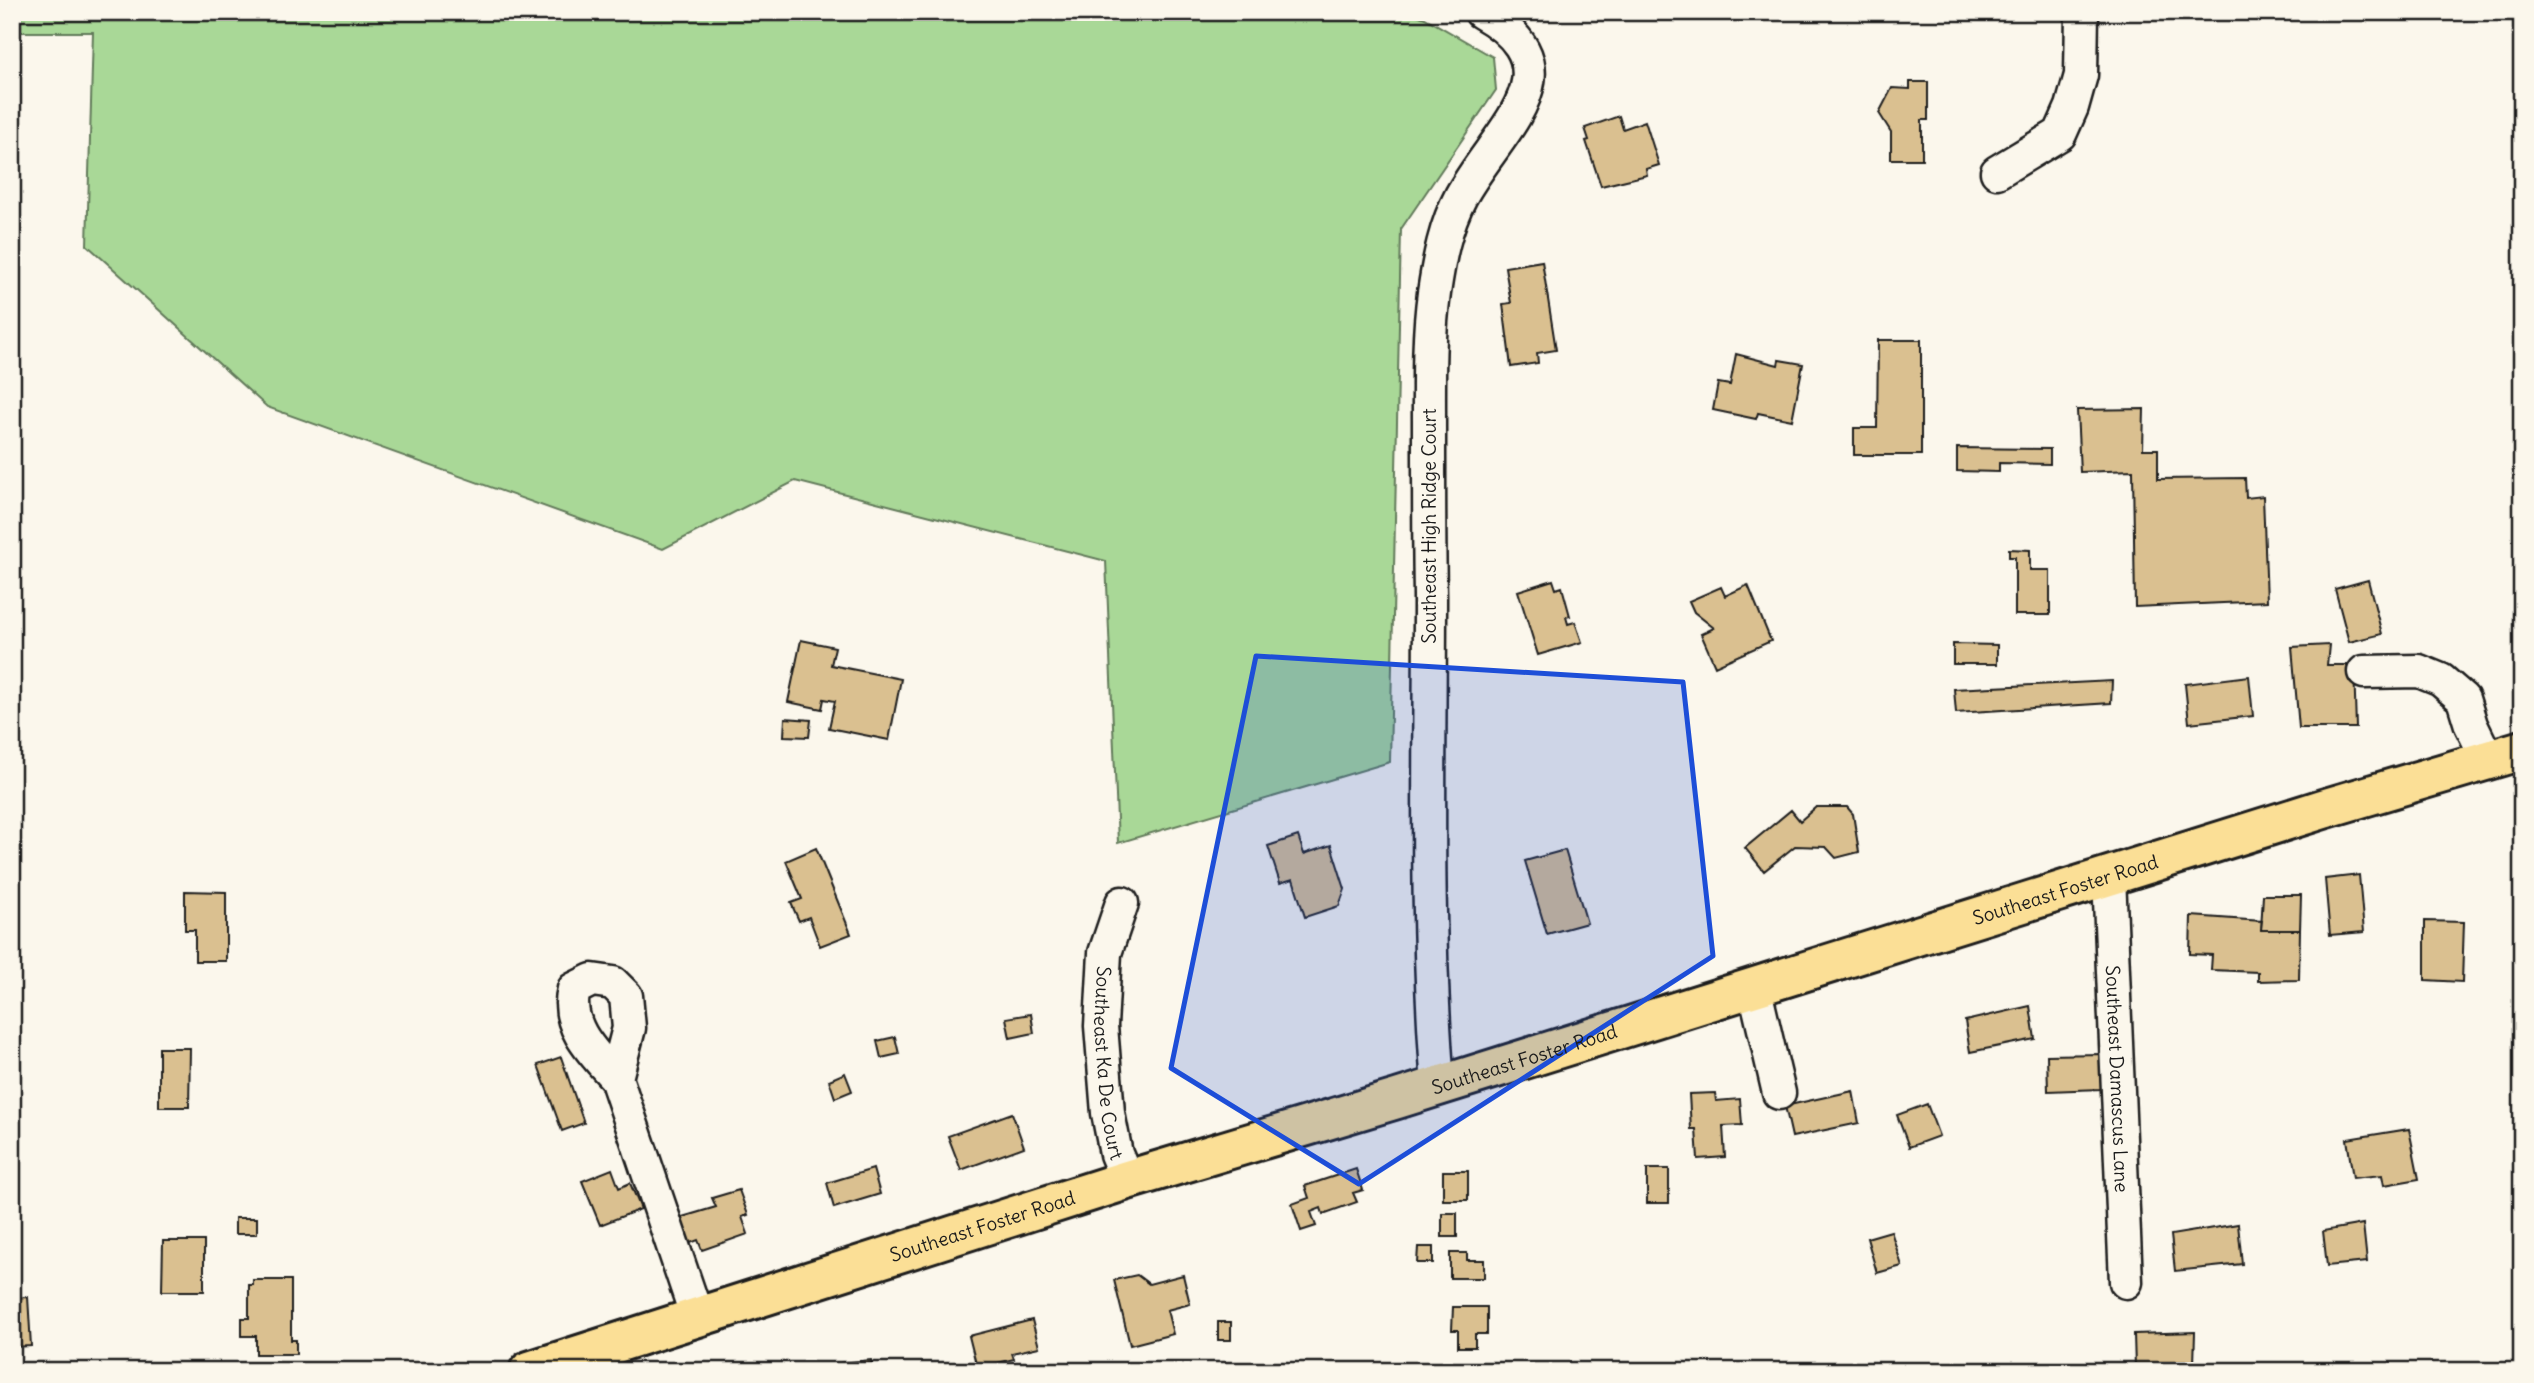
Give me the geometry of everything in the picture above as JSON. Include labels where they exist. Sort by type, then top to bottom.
[{"type":"main road","name":"Southeast Foster Road","points":[[528,1371],[1127,1180],[2323,808],[2505,755]]},
{"type":"street","name":"Southeast High Ridge Court","points":[[1438,1085],[1430,929],[1429,412],[1433,295],[1444,235],[1461,197],[1528,91],[1530,66],[1521,44],[1503,24],[1481,12]]},
{"type":"street","points":[[1997,172],[2060,134],[2072,107],[2081,75],[2082,12]]},
{"type":"street","points":[[2364,672],[2419,671],[2441,680],[2463,699],[2471,725],[2505,755]]},
{"type":"street","name":"Southeast Damascus Lane","points":[[2109,876],[2126,1282]]},
{"type":"street","name":"Southeast Ka De Court","points":[[1122,902],[1105,953],[1101,1026],[1108,1113],[1116,1154],[1127,1180]]},
{"type":"street","points":[[1754,986],[1779,1093]]},
{"type":"street","points":[[616,1078],[697,1317]]},
{"type":"highlighted area","points":[[1256,656],[1683,682],[1713,956],[1359,1184],[1171,1068]]},
{"type":"green space","points":[[12,12],[1409,12],[1425,18],[1493,57],[1496,90],[1401,229],[1390,762],[1118,843],[1106,561],[795,481],[663,549],[267,407],[87,245],[93,32],[12,32]]},
{"type":"building","points":[[1910,82],[1928,82],[1928,120],[1922,120],[1922,159],[1891,159],[1891,132],[1879,113],[1892,88],[1910,89]]},
{"type":"building","points":[[1619,116],[1623,129],[1645,121],[1659,165],[1646,169],[1647,175],[1601,186],[1586,141],[1589,140],[1585,128]]},
{"type":"building","points":[[1542,261],[1556,350],[1537,353],[1538,363],[1511,367],[1503,304],[1511,303],[1505,267]]},
{"type":"building","points":[[1878,340],[1921,340],[1921,455],[1854,455],[1854,428],[1877,428]]},
{"type":"building","points":[[1736,354],[1778,365],[1779,360],[1803,364],[1792,420],[1758,413],[1756,419],[1713,410],[1718,383],[1730,385]]},
{"type":"building","points":[[2144,409],[2143,449],[2158,449],[2158,479],[2245,478],[2246,498],[2263,496],[2267,601],[2135,607],[2133,470],[2080,472],[2077,410]]},
{"type":"building","points":[[1957,448],[2050,449],[2050,464],[1999,463],[1999,472],[1957,471]]},
{"type":"building","points":[[2009,549],[2030,550],[2030,570],[2050,570],[2050,615],[2015,615],[2015,557],[2009,557]]},
{"type":"building","points":[[1553,580],[1556,589],[1562,587],[1570,616],[1566,617],[1568,624],[1575,622],[1582,642],[1538,655],[1518,591]]},
{"type":"building","points":[[2368,580],[2382,634],[2349,642],[2335,589]]},
{"type":"building","points":[[1748,585],[1771,641],[1715,666],[1701,634],[1714,628],[1694,612],[1689,601],[1721,587],[1725,596]]},
{"type":"building","points":[[801,640],[835,647],[831,665],[901,679],[889,740],[829,728],[835,701],[824,699],[822,709],[788,702]]},
{"type":"building","points":[[1953,644],[1997,645],[1997,664],[1953,664]]},
{"type":"building","points":[[2329,645],[2327,665],[2354,665],[2356,728],[2299,728],[2292,647]]},
{"type":"building","points":[[2249,676],[2253,716],[2189,723],[2185,684]]},
{"type":"building","points":[[2112,681],[2111,703],[1956,713],[1954,689]]},
{"type":"building","points":[[785,718],[811,720],[809,737],[784,736]]},
{"type":"building","points":[[1816,807],[1847,807],[1853,814],[1859,852],[1836,858],[1826,847],[1795,846],[1764,871],[1745,848],[1791,810],[1800,821]]},
{"type":"building","points":[[1298,836],[1304,854],[1331,845],[1345,889],[1339,906],[1305,917],[1293,879],[1280,883],[1268,846]]},
{"type":"building","points":[[816,848],[851,934],[820,946],[809,917],[799,921],[791,903],[802,899],[786,861]]},
{"type":"building","points":[[1565,850],[1587,923],[1547,934],[1525,861]]},
{"type":"building","points":[[2359,875],[2364,932],[2330,935],[2325,879]]},
{"type":"building","points":[[185,891],[226,892],[226,961],[195,961],[195,930],[185,930]]},
{"type":"building","points":[[2263,895],[2301,895],[2300,930],[2261,930]]},
{"type":"building","points":[[2191,916],[2262,921],[2261,930],[2300,930],[2299,980],[2258,981],[2258,972],[2211,970],[2212,955],[2190,954]]},
{"type":"building","points":[[2425,921],[2464,922],[2462,982],[2425,980]]},
{"type":"building","points":[[2030,1006],[2035,1039],[1970,1052],[1965,1021]]},
{"type":"building","points":[[1031,1014],[1034,1033],[1010,1038],[1006,1018]]},
{"type":"building","points":[[895,1037],[899,1054],[881,1058],[877,1041]]},
{"type":"building","points":[[159,1048],[190,1048],[189,1107],[159,1107]]},
{"type":"building","points":[[2101,1054],[2101,1089],[2048,1091],[2047,1055]]},
{"type":"building","points":[[561,1057],[584,1123],[562,1131],[538,1065]]},
{"type":"building","points":[[845,1073],[852,1091],[835,1098],[829,1080]]},
{"type":"building","points":[[1853,1091],[1859,1123],[1792,1137],[1785,1106]]},
{"type":"building","points":[[1715,1093],[1716,1101],[1740,1099],[1742,1125],[1723,1126],[1725,1157],[1698,1159],[1696,1129],[1691,1129],[1689,1094]]},
{"type":"building","points":[[1927,1104],[1939,1136],[1909,1147],[1897,1115]]},
{"type":"building","points":[[1012,1113],[1024,1147],[961,1170],[948,1136]]},
{"type":"building","points":[[2409,1129],[2419,1179],[2384,1185],[2382,1175],[2353,1178],[2347,1139]]},
{"type":"building","points":[[612,1169],[619,1188],[630,1183],[641,1209],[600,1225],[582,1181]]},
{"type":"building","points":[[873,1169],[880,1194],[834,1208],[827,1183]]},
{"type":"building","points":[[1356,1169],[1363,1190],[1353,1193],[1357,1202],[1323,1214],[1321,1208],[1311,1212],[1316,1226],[1301,1231],[1292,1204],[1309,1198],[1305,1186]]},
{"type":"building","points":[[1647,1169],[1669,1169],[1669,1203],[1647,1203]]},
{"type":"building","points":[[1443,1171],[1468,1171],[1468,1200],[1443,1200]]},
{"type":"building","points":[[739,1190],[748,1215],[742,1217],[748,1234],[702,1250],[698,1240],[688,1244],[679,1218],[716,1207],[712,1198]]},
{"type":"building","points":[[1442,1213],[1457,1213],[1457,1237],[1442,1237]]},
{"type":"building","points":[[235,1218],[257,1218],[257,1234],[235,1234]]},
{"type":"building","points":[[2238,1224],[2242,1264],[2175,1271],[2171,1235]]},
{"type":"building","points":[[2363,1224],[2367,1262],[2327,1266],[2323,1231]]},
{"type":"building","points":[[1891,1231],[1902,1266],[1877,1273],[1867,1238]]},
{"type":"building","points":[[163,1241],[204,1241],[204,1291],[162,1291]]},
{"type":"building","points":[[1418,1247],[1433,1247],[1433,1263],[1417,1263]]},
{"type":"building","points":[[1450,1253],[1467,1253],[1467,1260],[1484,1260],[1484,1278],[1450,1278]]},
{"type":"building","points":[[1137,1275],[1149,1284],[1183,1275],[1190,1304],[1167,1310],[1173,1334],[1130,1345],[1114,1280]]},
{"type":"building","points":[[253,1280],[291,1280],[291,1340],[296,1340],[296,1354],[256,1354],[256,1336],[242,1336],[242,1318],[249,1318],[249,1285],[253,1285]]},
{"type":"building","points":[[28,1297],[31,1346],[12,1347],[12,1298]]},
{"type":"building","points":[[1453,1307],[1487,1307],[1487,1334],[1475,1334],[1475,1347],[1458,1347],[1458,1330],[1452,1330]]},
{"type":"building","points":[[1032,1320],[1039,1347],[1012,1353],[1014,1359],[977,1368],[969,1336]]},
{"type":"building","points":[[1218,1322],[1231,1322],[1231,1340],[1218,1340]]},
{"type":"building","points":[[2195,1332],[2194,1365],[2135,1368],[2134,1334]]},
{"type":"building","points":[[871,1360],[873,1371],[842,1371],[841,1363]]}]
